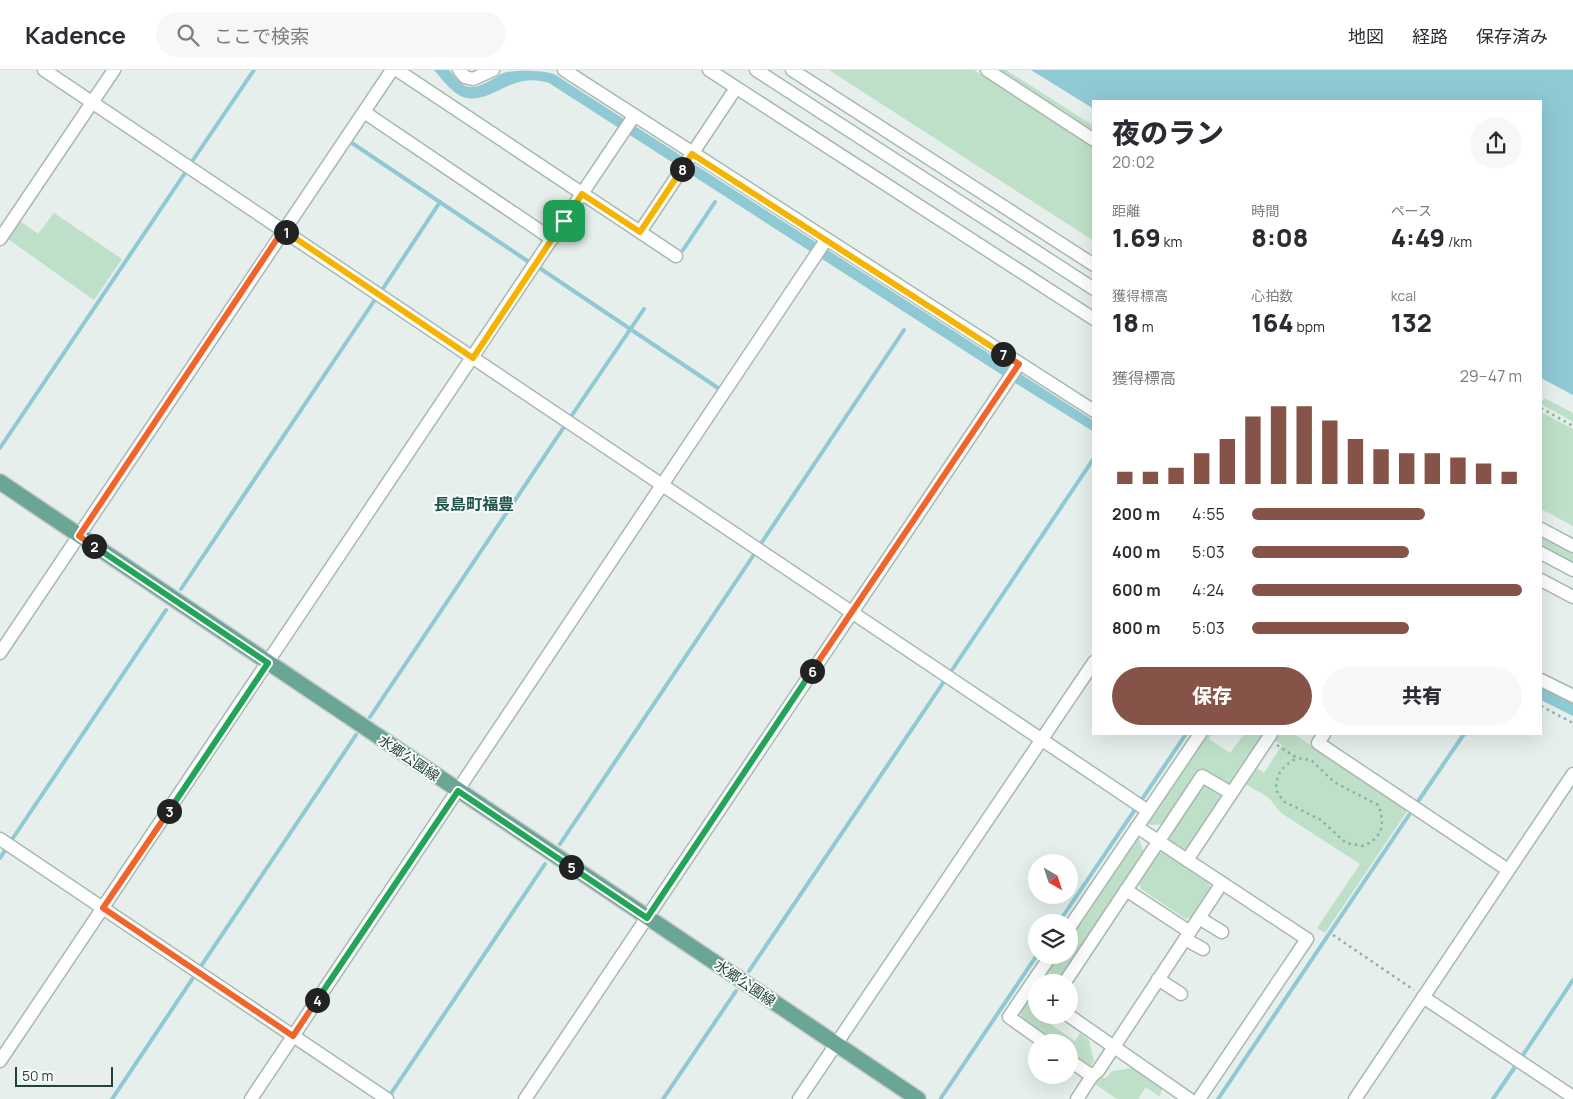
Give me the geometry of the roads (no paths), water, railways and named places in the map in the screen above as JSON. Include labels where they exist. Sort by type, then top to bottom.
[{"type":"main road","name":"水郷公園線","points":[[0,482],[918,1099]]},
{"type":"street","points":[[44,70],[1142,807]]},
{"type":"street","points":[[0,239],[114,70]]},
{"type":"street","points":[[0,653],[392,70]]},
{"type":"street","points":[[397,70],[676,256]]},
{"type":"street","points":[[459,70],[465,77],[473,79],[493,70]]},
{"type":"street","points":[[564,70],[633,118],[825,242],[1018,365],[1092,409]]},
{"type":"street","points":[[709,70],[1092,318]]},
{"type":"street","points":[[756,70],[1092,288]]},
{"type":"street","points":[[792,70],[1092,264]]},
{"type":"street","points":[[986,70],[1092,139]]},
{"type":"street","points":[[640,232],[736,88]]},
{"type":"street","points":[[364,112],[552,239]]},
{"type":"street","points":[[0,1061],[633,118]]},
{"type":"street","points":[[251,1099],[825,242]]},
{"type":"street","points":[[525,1099],[1018,365]]},
{"type":"street","points":[[1542,530],[1573,546]]},
{"type":"street","points":[[1542,554],[1573,570]]},
{"type":"street","points":[[1542,581],[1573,597]]},
{"type":"street","points":[[799,1099],[1092,665]]},
{"type":"street","points":[[1542,680],[1573,696]]},
{"type":"street","points":[[1078,915],[1137,827],[1142,807],[1199,735]]},
{"type":"street","points":[[1320,735],[1318,743],[1508,870]]},
{"type":"street","points":[[1187,860],[1269,736]]},
{"type":"street","points":[[1355,1099],[1573,774]]},
{"type":"street","points":[[1070,974],[1202,776],[1232,793]]},
{"type":"street","points":[[1137,827],[1306,939],[1199,1099]]},
{"type":"street","points":[[0,839],[387,1099]]},
{"type":"street","points":[[1077,1099],[1092,1076],[1098,1072],[1222,883]]},
{"type":"street","points":[[1126,890],[1188,935],[1202,949]]},
{"type":"street","points":[[1199,918],[1222,932]]},
{"type":"street","points":[[1032,1034],[1009,1018],[1045,964]]},
{"type":"street","points":[[1158,980],[1180,994]]},
{"type":"street","points":[[1424,997],[1573,1097]]},
{"type":"street","points":[[1078,1022],[1189,1099]]},
{"type":"street","points":[[1078,1066],[1092,1076]]},
{"type":"water","points":[[434,70],[449,70],[467,87],[483,84],[503,73],[509,72],[535,71],[554,74],[1092,420],[1092,431],[999,373],[549,83],[535,80],[523,81],[483,97],[473,98],[463,97],[447,85]]},
{"type":"water","points":[[1031,70],[1573,70],[1573,395],[1542,379],[1542,100],[1092,100],[1092,108]]},
{"type":"water","points":[[1542,686],[1573,703],[1573,716],[1542,700]]},
{"type":"waterway","points":[[191,163],[254,70]]},
{"type":"waterway","points":[[352,143],[529,262]]},
{"type":"waterway","points":[[0,448],[187,170]]},
{"type":"waterway","points":[[382,290],[440,202]]},
{"type":"waterway","points":[[683,250],[715,202]]},
{"type":"waterway","points":[[541,269],[721,390]]},
{"type":"waterway","points":[[181,589],[376,298]]},
{"type":"waterway","points":[[570,418],[644,309]]},
{"type":"waterway","points":[[760,545],[904,330]]},
{"type":"waterway","points":[[370,717],[566,424]]},
{"type":"waterway","points":[[950,673],[1092,461]]},
{"type":"waterway","points":[[560,844],[755,553]]},
{"type":"waterway","points":[[11,841],[166,610]]},
{"type":"waterway","points":[[749,971],[945,680]]},
{"type":"waterway","points":[[199,969],[356,735]]},
{"type":"waterway","points":[[1064,914],[1185,735]]},
{"type":"waterway","points":[[1419,800],[1463,735]]},
{"type":"waterway","points":[[1218,1099],[1409,815]]},
{"type":"waterway","points":[[0,858],[6,849]]},
{"type":"waterway","points":[[390,1095],[545,864]]},
{"type":"waterway","points":[[941,1098],[1031,964]]},
{"type":"waterway","points":[[112,1099],[195,975]]},
{"type":"waterway","points":[[1521,1058],[1573,980]]},
{"type":"waterway","points":[[663,1099],[736,991]]},
{"type":"waterway","points":[[1493,1099],[1517,1064]]},
{"type":"district","name":"長島町福豊","points":[[474,504]]}]
